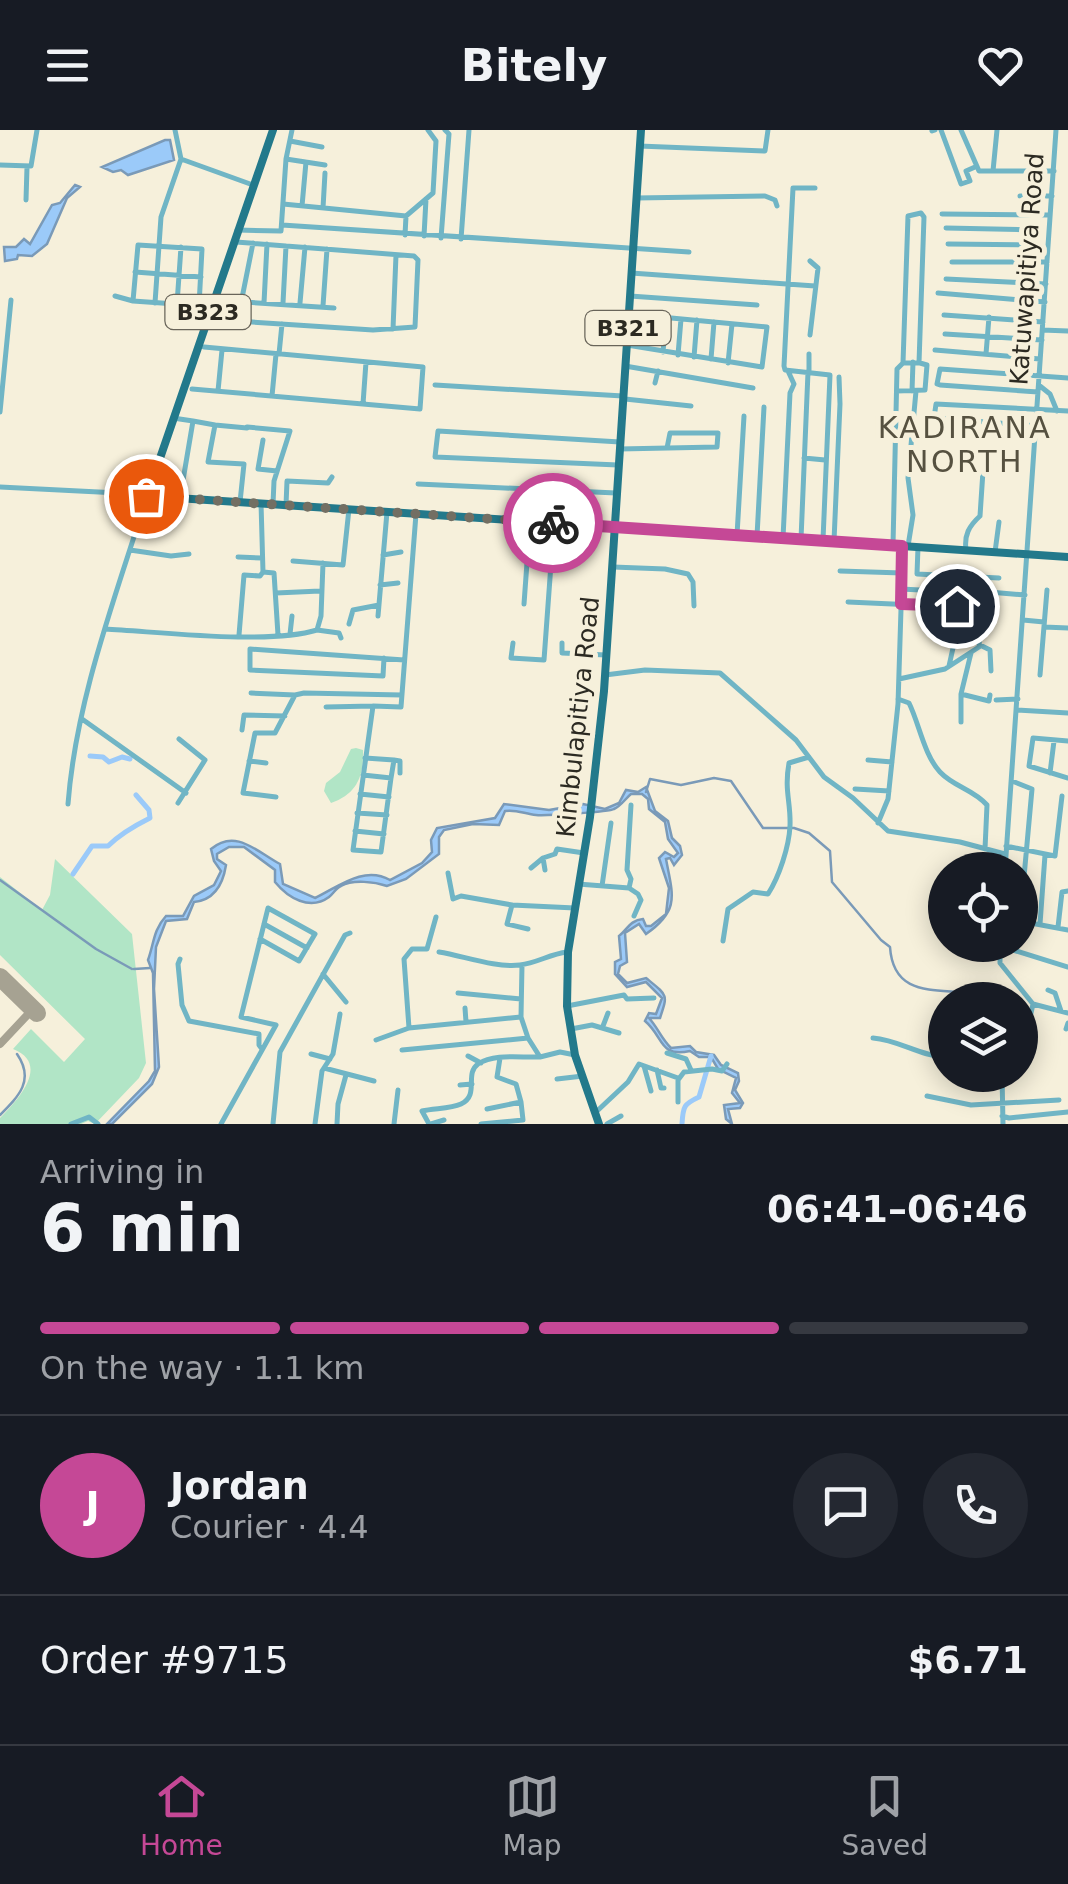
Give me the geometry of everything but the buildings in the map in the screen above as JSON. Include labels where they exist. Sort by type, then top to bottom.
[{"type":"main road","name":"B323","points":[[142,495],[173,418],[205,319],[205,304],[233,242],[272,130]]},
{"type":"main road","name":"Kimbulapitiya Road","points":[[599,1124],[570,1030],[568,952],[592,806],[605,675],[640,130]]},
{"type":"main road","points":[[142,495],[1068,557]]},
{"type":"street","points":[[0,165],[31,166],[37,130]]},
{"type":"street","points":[[156,303],[162,217],[182,158],[175,130]]},
{"type":"street","points":[[236,230],[279,232],[292,130]]},
{"type":"street","points":[[284,204],[406,216],[433,193],[436,141],[428,130]]},
{"type":"street","points":[[441,238],[449,134],[445,130]]},
{"type":"street","points":[[461,239],[469,130]]},
{"type":"street","points":[[640,146],[766,150],[768,130]]},
{"type":"street","points":[[936,130],[961,184],[970,181],[966,171],[975,168]]},
{"type":"street","points":[[961,130],[979,171],[1054,171]]},
{"type":"street","points":[[993,171],[996,130]]},
{"type":"street","name":"Katuwapitiya Road","points":[[1006,852],[1056,130]]},
{"type":"street","points":[[290,141],[322,147]]},
{"type":"street","points":[[182,158],[254,186]]},
{"type":"street","points":[[286,158],[325,169],[323,208]]},
{"type":"street","points":[[302,206],[306,162]]},
{"type":"street","points":[[26,167],[26,200]]},
{"type":"street","points":[[783,538],[790,393],[794,384],[784,366],[792,188],[815,188]]},
{"type":"street","points":[[636,198],[766,196],[775,200],[776,206]]},
{"type":"street","points":[[1020,196],[1052,196]]},
{"type":"street","points":[[424,236],[426,199]]},
{"type":"street","points":[[878,822],[889,790],[898,698],[902,573],[913,515],[908,478],[921,306],[921,213],[908,216],[904,362]]},
{"type":"street","points":[[942,214],[1050,215]]},
{"type":"street","points":[[405,235],[406,216]]},
{"type":"street","points":[[282,225],[689,252]]},
{"type":"street","points":[[946,228],[1036,230],[1035,245],[948,244]]},
{"type":"street","points":[[1036,237],[1049,238]]},
{"type":"street","points":[[205,319],[413,330],[416,324],[418,260],[414,256],[233,242]]},
{"type":"street","points":[[240,304],[252,243]]},
{"type":"street","points":[[264,304],[267,244]]},
{"type":"street","points":[[133,301],[138,245],[202,249],[205,304]]},
{"type":"street","points":[[283,303],[286,246]]},
{"type":"street","points":[[300,305],[305,246]]},
{"type":"street","points":[[177,304],[181,247]]},
{"type":"street","points":[[323,307],[327,249]]},
{"type":"street","points":[[393,329],[396,255]]},
{"type":"street","points":[[810,261],[818,268],[810,335]]},
{"type":"street","points":[[952,262],[1047,262]]},
{"type":"street","points":[[136,272],[201,277]]},
{"type":"street","points":[[631,272],[815,286]]},
{"type":"street","points":[[906,276],[922,277]]},
{"type":"street","points":[[946,279],[1046,284]]},
{"type":"street","points":[[938,294],[1045,302]]},
{"type":"street","points":[[114,296],[156,303],[283,303],[334,308]]},
{"type":"street","points":[[630,296],[757,305]]},
{"type":"street","points":[[0,412],[11,300]]},
{"type":"street","points":[[906,305],[921,306]]},
{"type":"street","points":[[627,346],[763,367],[767,327],[628,314]]},
{"type":"street","points":[[944,314],[1043,322]]},
{"type":"street","points":[[646,349],[650,316]]},
{"type":"street","points":[[663,352],[666,318]]},
{"type":"street","points":[[986,354],[989,318]]},
{"type":"street","points":[[678,354],[681,319]]},
{"type":"street","points":[[694,358],[696,320]]},
{"type":"street","points":[[711,360],[714,322]]},
{"type":"street","points":[[272,396],[282,324]]},
{"type":"street","points":[[728,363],[732,324]]},
{"type":"street","points":[[1042,330],[1068,331]]},
{"type":"street","points":[[945,334],[1042,340]]},
{"type":"street","points":[[192,389],[420,409],[423,367],[204,348]]},
{"type":"street","points":[[218,392],[222,350]]},
{"type":"street","points":[[935,350],[1040,359]]},
{"type":"street","points":[[801,539],[810,354]]},
{"type":"street","points":[[362,404],[366,362]]},
{"type":"street","points":[[897,391],[926,390],[926,366],[916,362],[898,365],[897,391],[906,546],[917,574],[999,578]]},
{"type":"street","points":[[625,366],[753,388]]},
{"type":"street","points":[[1057,411],[1050,394],[1039,389],[938,385],[938,373],[940,369],[1068,378]]},
{"type":"street","points":[[788,370],[830,374],[823,541]]},
{"type":"street","points":[[655,383],[658,372]]},
{"type":"street","points":[[981,388],[983,373]]},
{"type":"street","points":[[834,541],[838,376]]},
{"type":"street","points":[[436,385],[692,406]]},
{"type":"street","points":[[1036,426],[934,418],[936,404],[1068,411]]},
{"type":"street","points":[[972,421],[974,406]]},
{"type":"street","points":[[757,536],[764,407]]},
{"type":"street","points":[[737,535],[744,416]]},
{"type":"street","points":[[173,418],[290,431],[277,471],[273,504]]},
{"type":"street","points":[[180,498],[193,421]]},
{"type":"street","points":[[215,425],[208,462],[277,471]]},
{"type":"street","points":[[234,426],[247,428]]},
{"type":"street","points":[[618,466],[435,457],[436,437],[438,431],[667,448],[717,447],[718,433],[670,433],[667,448]]},
{"type":"street","points":[[258,469],[263,440]]},
{"type":"street","points":[[804,458],[826,460]]},
{"type":"street","points":[[240,502],[244,464]]},
{"type":"street","points":[[966,550],[965,539],[971,524],[980,516],[983,471]]},
{"type":"street","points":[[286,505],[287,482],[328,483],[332,477]]},
{"type":"street","points":[[418,484],[616,493]]},
{"type":"street","points":[[0,487],[142,495],[82,719],[68,804]]},
{"type":"street","points":[[239,635],[244,575],[260,576],[263,572],[260,504]]},
{"type":"street","points":[[292,562],[343,565],[349,509]]},
{"type":"street","points":[[378,616],[381,540],[387,512]]},
{"type":"street","points":[[326,707],[401,707],[416,514]]},
{"type":"street","points":[[524,604],[530,521]]},
{"type":"street","points":[[995,552],[999,522]]},
{"type":"street","points":[[513,643],[511,658],[544,660],[554,523]]},
{"type":"street","points":[[130,550],[189,554]]},
{"type":"street","points":[[383,555],[401,552]]},
{"type":"street","points":[[238,557],[262,558]]},
{"type":"street","points":[[318,630],[323,563]]},
{"type":"street","points":[[612,567],[688,574],[694,582],[694,606]]},
{"type":"street","points":[[840,571],[902,573]]},
{"type":"street","points":[[263,572],[274,573],[278,635]]},
{"type":"street","points":[[380,585],[398,584]]},
{"type":"street","points":[[902,590],[959,592],[987,586],[989,592],[1025,594]]},
{"type":"street","points":[[1040,675],[1047,590]]},
{"type":"street","points":[[276,592],[320,591]]},
{"type":"street","points":[[848,602],[981,608],[980,645],[971,653],[926,675],[899,679]]},
{"type":"street","points":[[349,624],[353,610],[379,606]]},
{"type":"street","points":[[949,666],[957,630],[957,606]]},
{"type":"street","points":[[290,634],[292,616]]},
{"type":"street","points":[[1024,620],[1068,628]]},
{"type":"street","points":[[106,629],[239,635],[305,634],[318,630],[339,632],[341,638]]},
{"type":"street","points":[[562,643],[562,654],[606,655]]},
{"type":"street","points":[[980,645],[990,650],[991,671]]},
{"type":"street","points":[[384,658],[383,676],[250,670],[250,649],[384,658],[405,660]]},
{"type":"street","points":[[961,722],[961,694],[971,653]]},
{"type":"street","points":[[605,675],[645,670],[720,673],[796,740],[824,777],[888,832],[998,852]]},
{"type":"street","points":[[251,693],[402,694]]},
{"type":"street","points":[[961,694],[982,702],[993,697],[1018,699]]},
{"type":"street","points":[[276,798],[243,793],[255,734],[276,732],[295,696]]},
{"type":"street","points":[[898,698],[908,703],[937,768],[976,793],[987,806],[985,849]]},
{"type":"street","points":[[373,706],[353,850],[381,852],[394,760]]},
{"type":"street","points":[[1017,710],[1068,713]]},
{"type":"street","points":[[242,730],[244,714],[285,716]]},
{"type":"street","points":[[82,719],[186,793]]},
{"type":"street","points":[[1068,742],[1033,738],[1030,768],[1068,778]]},
{"type":"street","points":[[178,803],[205,760],[179,739]]},
{"type":"street","points":[[1050,773],[1054,740]]},
{"type":"street","points":[[723,941],[728,909],[753,892],[768,894],[774,884],[790,828],[785,788],[789,763],[808,757]]},
{"type":"street","points":[[365,758],[400,761],[400,774]]},
{"type":"street","points":[[868,760],[892,762]]},
{"type":"street","points":[[249,761],[266,763]]},
{"type":"street","points":[[362,776],[391,778]]},
{"type":"street","points":[[1012,781],[1032,787],[1026,851]]},
{"type":"street","points":[[855,790],[889,790]]},
{"type":"street","points":[[360,794],[389,796]]},
{"type":"street","points":[[1006,846],[1056,855],[1062,796]]},
{"type":"street","points":[[629,888],[631,805]]},
{"type":"street","points":[[358,812],[386,816]]},
{"type":"street","points":[[602,886],[611,823]]},
{"type":"street","points":[[355,831],[384,834]]},
{"type":"street","points":[[531,868],[542,858],[555,854],[557,848],[584,853]]},
{"type":"street","points":[[1045,854],[1040,924],[1068,930]]},
{"type":"street","points":[[542,858],[545,870]]},
{"type":"street","points":[[448,873],[453,899],[461,896],[512,906],[574,908]]},
{"type":"street","points":[[578,884],[629,888],[640,900],[634,916]]},
{"type":"street","points":[[1058,928],[1062,892],[1068,891]]},
{"type":"street","points":[[512,906],[507,924],[528,929]]},
{"type":"street","points":[[221,1124],[276,1025],[241,1017],[260,940],[268,908],[315,934],[300,962],[260,940]]},
{"type":"street","points":[[409,1028],[404,959],[412,949],[428,949],[436,917]]},
{"type":"street","points":[[264,924],[307,948]]},
{"type":"street","points":[[273,1124],[280,1052],[345,935],[350,933]]},
{"type":"street","points":[[439,952],[522,965],[548,954],[568,952]]},
{"type":"street","points":[[1038,957],[1068,967]]},
{"type":"street","points":[[180,959],[182,1005],[189,1021],[259,1034],[258,1045],[262,1049]]},
{"type":"street","points":[[1000,962],[1015,982]]},
{"type":"street","points":[[522,965],[521,1017],[540,1057]]},
{"type":"street","points":[[323,974],[346,1002]]},
{"type":"street","points":[[1048,990],[1055,993],[1065,1012]]},
{"type":"street","points":[[458,993],[521,998]]},
{"type":"street","points":[[568,1006],[624,994],[627,999],[654,998]]},
{"type":"street","points":[[1038,1005],[1065,1012]]},
{"type":"street","points":[[466,1011],[466,1022]]},
{"type":"street","points":[[603,1026],[608,1013]]},
{"type":"street","points":[[315,1124],[324,1068],[330,1059],[340,1014]]},
{"type":"street","points":[[376,1040],[409,1028],[521,1017]]},
{"type":"street","points":[[570,1030],[603,1026],[620,1032]]},
{"type":"street","points":[[402,1050],[528,1038]]},
{"type":"street","points":[[873,1038],[893,1040],[928,1054]]},
{"type":"street","points":[[444,1120],[430,1124],[422,1111],[462,1104],[472,1092],[473,1069],[481,1063],[560,1052],[575,1055]]},
{"type":"street","points":[[668,1053],[686,1059],[690,1070]]},
{"type":"street","points":[[311,1054],[330,1059]]},
{"type":"street","points":[[468,1056],[481,1063]]},
{"type":"street","points":[[481,1124],[524,1122],[516,1084],[498,1076],[500,1058]]},
{"type":"street","points":[[596,1112],[628,1082],[639,1064],[678,1078]]},
{"type":"street","points":[[678,1078],[690,1070],[722,1071],[727,1064]]},
{"type":"street","points":[[644,1066],[651,1091]]},
{"type":"street","points":[[324,1068],[374,1081]]},
{"type":"street","points":[[658,1070],[664,1088]]},
{"type":"street","points":[[337,1124],[346,1075]]},
{"type":"street","points":[[557,1079],[583,1076]]},
{"type":"street","points":[[678,1078],[678,1102]]},
{"type":"street","points":[[460,1085],[472,1084]]},
{"type":"street","points":[[394,1124],[398,1090]]},
{"type":"street","points":[[1001,1092],[1003,1124]]},
{"type":"street","points":[[928,1096],[971,1105],[1059,1100]]},
{"type":"street","points":[[487,1109],[521,1102]]},
{"type":"street","points":[[1002,1116],[1068,1113]]},
{"type":"street","points":[[607,1124],[620,1116]]},
{"type":"street","points":[[71,1124],[90,1118],[98,1124]]},
{"type":"green space","points":[[351,749],[363,750],[357,783],[347,795],[331,803],[324,791],[326,783],[340,772]]},
{"type":"green space","points":[[55,859],[132,934],[146,1063],[139,1078],[95,1124],[0,1124],[0,1118],[28,1082],[30,1064],[13,1049],[31,1029],[64,1062],[85,1039],[0,955],[0,877],[42,910],[50,895]]},
{"type":"water","points":[[170,140],[174,160],[128,175],[102,167]]},
{"type":"water","points":[[75,185],[80,187],[67,198],[47,244],[32,256],[18,255],[17,259],[5,261],[4,247],[16,247],[24,239],[30,244],[52,205],[60,203]]},
{"type":"water","points":[[646,787],[655,811],[668,821],[672,838],[680,846],[682,855],[674,865],[670,858],[666,859],[672,893],[666,914],[669,888],[659,858],[665,852],[674,857],[678,853],[668,839],[665,822],[649,809],[648,799],[642,794],[631,794],[610,810],[541,815],[505,811],[499,825],[473,824],[444,830],[439,837],[439,854],[406,879],[387,886],[346,884],[314,903],[286,893],[275,882],[275,870],[244,847],[229,847],[217,854],[217,859],[226,865],[217,890],[194,902],[187,919],[166,921],[156,947],[154,989],[159,1067],[152,1084],[112,1124],[107,1124],[155,1071],[153,973],[148,960],[156,932],[166,916],[183,916],[194,896],[214,885],[221,871],[211,849],[220,843],[238,841],[255,848],[280,864],[283,884],[315,898],[361,876],[390,880],[422,863],[432,852],[431,840],[437,828],[495,818],[504,804],[549,810],[583,804],[605,809],[619,803],[626,790],[638,792]]},
{"type":"water","points":[[666,914],[646,934],[639,924],[625,933],[627,962],[620,966],[618,974],[627,983],[646,978],[662,992],[665,1000],[660,1018],[649,1018],[671,1048],[690,1046],[696,1052],[714,1055],[721,1065],[738,1073],[735,1090],[743,1103],[740,1108],[728,1109],[732,1124],[726,1119],[724,1105],[740,1103],[732,1093],[736,1078],[718,1069],[711,1057],[667,1049],[645,1021],[649,1013],[656,1014],[662,998],[646,982],[627,987],[615,974],[615,962],[621,959],[619,936],[643,919],[646,926],[651,926]]},
{"type":"waterway","points":[[90,756],[109,762],[122,757],[130,759]]},
{"type":"waterway","points":[[646,792],[650,779],[681,785],[714,778],[731,781],[763,828],[794,828],[809,833],[830,851],[832,882],[890,947],[894,966],[903,979],[928,989]]},
{"type":"waterway","points":[[73,874],[92,846],[108,846],[150,818],[149,810],[136,795]]},
{"type":"waterway","points":[[0,880],[96,949],[132,969]]},
{"type":"waterway","points":[[134,969],[150,968]]},
{"type":"waterway","points":[[0,1115],[25,1080],[17,1054]]},
{"type":"waterway","points":[[682,1124],[685,1106],[699,1097],[711,1056]]},
{"type":"taxiway","points":[[0,1044],[33,1009]]},
{"type":"runway","points":[[0,977],[37,1013]]},
{"type":"way so far","points":[[146,496],[553,523]]},
{"type":"district","name":"KADIRANA NORTH","points":[[965,444]]},
{"type":"route","points":[[553,523],[902,546],[901,604],[957,606]]}]
